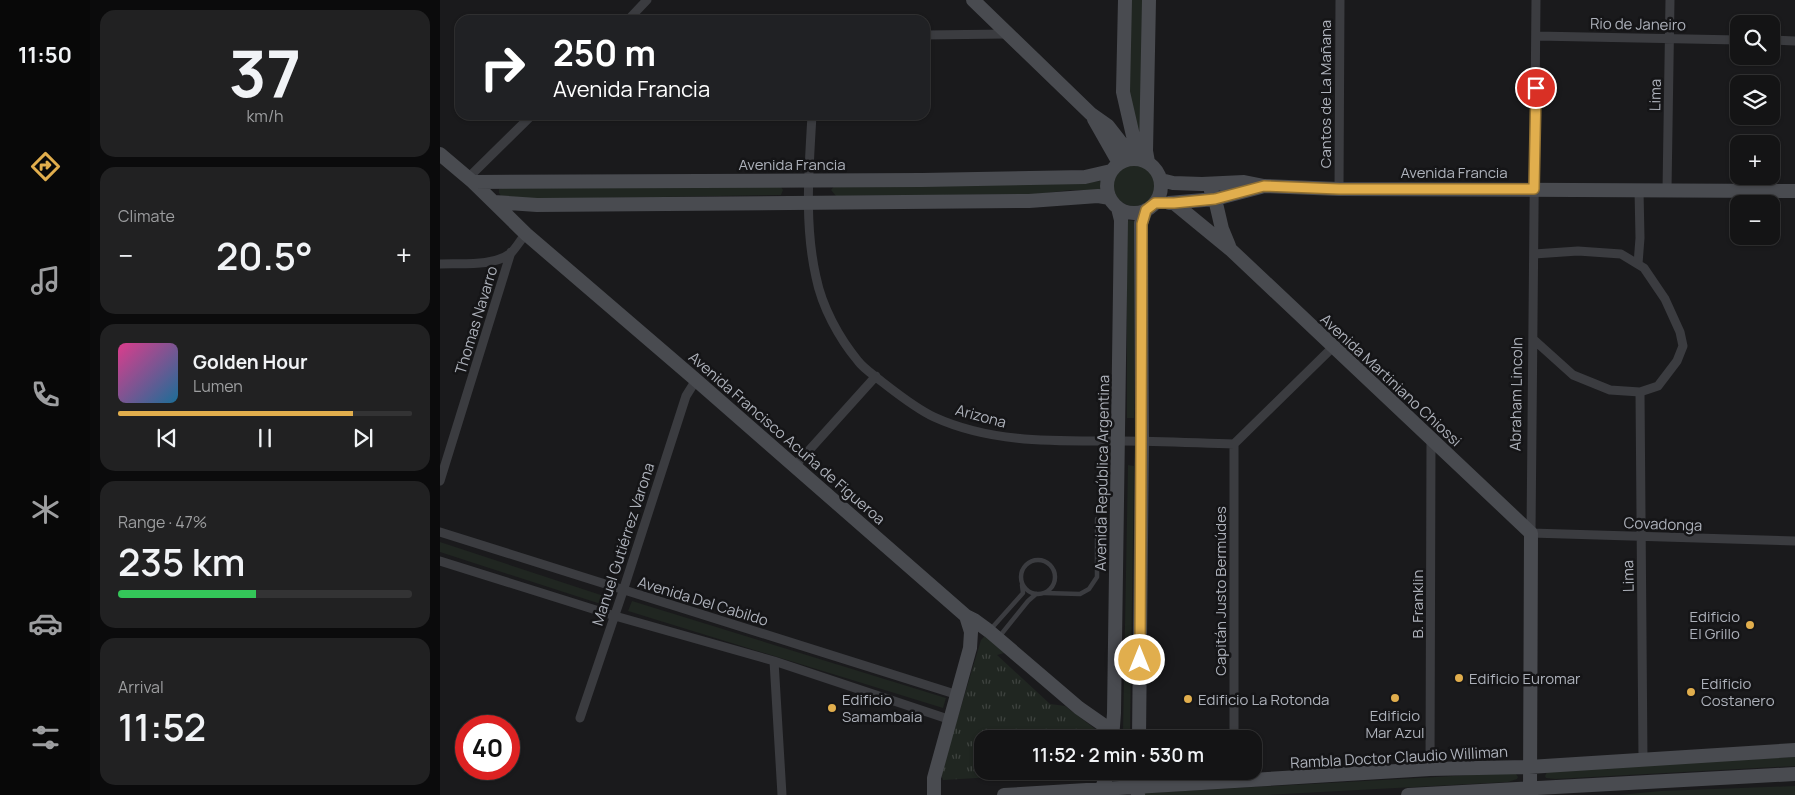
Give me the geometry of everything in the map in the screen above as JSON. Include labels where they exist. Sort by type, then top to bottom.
[{"type":"street","points":[[633,15],[647,0]]},
{"type":"street","points":[[972,0],[1090,114],[1108,126],[1139,160],[1156,170],[1160,180],[1160,192],[1150,206],[1142,224],[1139,730]]},
{"type":"street","points":[[1125,0],[1123,92],[1139,160]]},
{"type":"street","points":[[1114,203],[1107,184],[1115,167],[1139,160],[1146,151],[1149,0]]},
{"type":"street","name":"Cantos de La Mañana","points":[[1339,189],[1340,0]]},
{"type":"street","name":"Abraham Lincoln","points":[[1530,789],[1536,0]]},
{"type":"street","name":"Lima","points":[[1667,190],[1670,0]]},
{"type":"street","points":[[930,35],[1008,34]]},
{"type":"street","name":"Rio de Janeiro","points":[[1536,36],[1730,40]]},
{"type":"street","points":[[1780,40],[1795,41]]},
{"type":"street","points":[[1090,114],[1115,167]]},
{"type":"street","points":[[470,180],[527,120]]},
{"type":"street","name":"Arizona","points":[[812,120],[808,204],[810,238],[816,278],[828,314],[859,363],[900,395],[934,417],[973,430],[1013,439],[1059,442],[1142,441],[1234,444]]},
{"type":"street","name":"Avenida Francisco Acuña de Figueroa","points":[[440,154],[494,202],[526,234],[966,616],[993,635],[1107,730]]},
{"type":"street","name":"Avenida Francia","points":[[470,180],[809,180],[1085,177],[1115,167]]},
{"type":"street","name":"Avenida Francia","points":[[1160,180],[1173,183],[1244,182],[1264,186],[1339,189],[1795,191]]},
{"type":"street","name":"Avenida Martiniano Chiossi","points":[[1202,184],[1208,187],[1215,199],[1222,229],[1230,249]]},
{"type":"street","name":"Avenida Francia","points":[[1150,206],[1215,199],[1264,186]]},
{"type":"street","points":[[1638,264],[1640,238],[1639,190]]},
{"type":"street","points":[[494,202],[537,205],[808,204],[1029,201],[1098,196],[1132,213],[1150,206]]},
{"type":"street","name":"Avenida República Argentina","points":[[1114,203],[1121,220],[1115,730]]},
{"type":"street","name":"Avenida Martiniano Chiossi","points":[[1174,203],[1230,249],[1531,533]]},
{"type":"street","points":[[440,264],[495,260],[511,252],[526,234]]},
{"type":"street","points":[[1533,339],[1573,375],[1610,390],[1640,392],[1658,386],[1677,362],[1682,346],[1680,332],[1665,299],[1644,268],[1638,264],[1621,254],[1578,251],[1534,254]]},
{"type":"street","name":"Thomas Navarro","points":[[440,481],[511,252]]},
{"type":"street","points":[[1234,444],[1333,347]]},
{"type":"street","points":[[794,467],[876,376]]},
{"type":"street","name":"Manuel Gutiérrez Varona","points":[[580,718],[686,396],[696,380]]},
{"type":"street","name":"Lima","points":[[1640,392],[1643,760]]},
{"type":"street","name":"B. Franklin","points":[[1430,770],[1431,440]]},
{"type":"street","name":"Capitán Justo Bermúdes","points":[[1234,444],[1234,730]]},
{"type":"street","name":"Avenida Del Cabildo","points":[[440,532],[958,695]]},
{"type":"street","name":"Covadonga","points":[[1531,533],[1795,542]]},
{"type":"street","points":[[440,562],[615,616],[774,661],[952,720]]},
{"type":"street","points":[[934,795],[934,778],[952,720],[970,648],[971,632],[966,616]]},
{"type":"street","points":[[774,661],[782,795]]},
{"type":"street","name":"Rambla Doctor Claudio Williman","points":[[1262,775],[1530,767],[1795,750]]},
{"type":"street","points":[[1408,795],[1795,774]]},
{"type":"street","points":[[1102,788],[1105,780]]},
{"type":"street","points":[[1163,780],[1170,785]]},
{"type":"street","name":"Rambla Doctor Claudio Williman","points":[[1004,795],[1102,788],[1139,791],[1206,780]]},
{"type":"lane","points":[[1022,584],[1028,591],[1036,594],[1080,594],[1089,589],[1097,577],[1097,520]]},
{"type":"lane","points":[[993,635],[1023,593],[1021,575],[1024,566],[1032,561],[1040,560],[1049,563],[1054,570],[1055,579],[1052,587],[1044,593]]},
{"type":"lane","points":[[993,635],[1036,594]]},
{"type":"green space","points":[[1131,0],[1143,0],[1141,152],[1129,90]]},
{"type":"green space","points":[[1134,164],[1149,170],[1155,185],[1149,200],[1134,206],[1119,200],[1113,185],[1119,170]]},
{"type":"green space","points":[[1101,181],[1102,190],[1071,190],[1038,194],[836,196],[831,190],[835,185]]},
{"type":"green space","points":[[780,185],[783,190],[781,195],[537,199],[501,196],[499,193],[499,189],[502,188]]},
{"type":"green space","points":[[1127,220],[1135,221],[1134,418],[1127,418]]},
{"type":"green space","points":[[1128,465],[1134,466],[1130,730],[1123,730]]},
{"type":"green space","points":[[440,542],[610,598],[607,606],[440,552]]},
{"type":"green space","points":[[632,601],[946,698],[943,708],[628,611]]},
{"type":"green space","points":[[985,636],[1004,653],[997,655],[1050,704],[1065,706],[1096,730],[974,730],[974,778],[943,780],[941,774],[981,640]]},
{"type":"green space","points":[[1795,757],[1795,766],[1555,779],[1546,778],[1545,776],[1547,772],[1556,770]]},
{"type":"green space","points":[[1516,774],[1518,777],[1508,782],[1267,795],[1144,795],[1146,793]]},
{"type":"green space","points":[[1795,786],[1795,795],[1619,795],[1661,791]]},
{"type":"place","name":"Edificio El Grillo","points":[[1750,625]]},
{"type":"place","name":"Edificio Euromar","points":[[1459,678]]},
{"type":"place","name":"Edificio Costanero","points":[[1691,692]]},
{"type":"place","name":"Edificio Mar Azul","points":[[1395,698]]},
{"type":"place","name":"Edificio La Rotonda","points":[[1188,699]]},
{"type":"place","name":"Edificio Samambaia","points":[[832,708]]},
{"type":"route","points":[[1140,660],[1142,224],[1146,210],[1155,203],[1215,199],[1264,186],[1339,189],[1534,189],[1536,88]]}]
